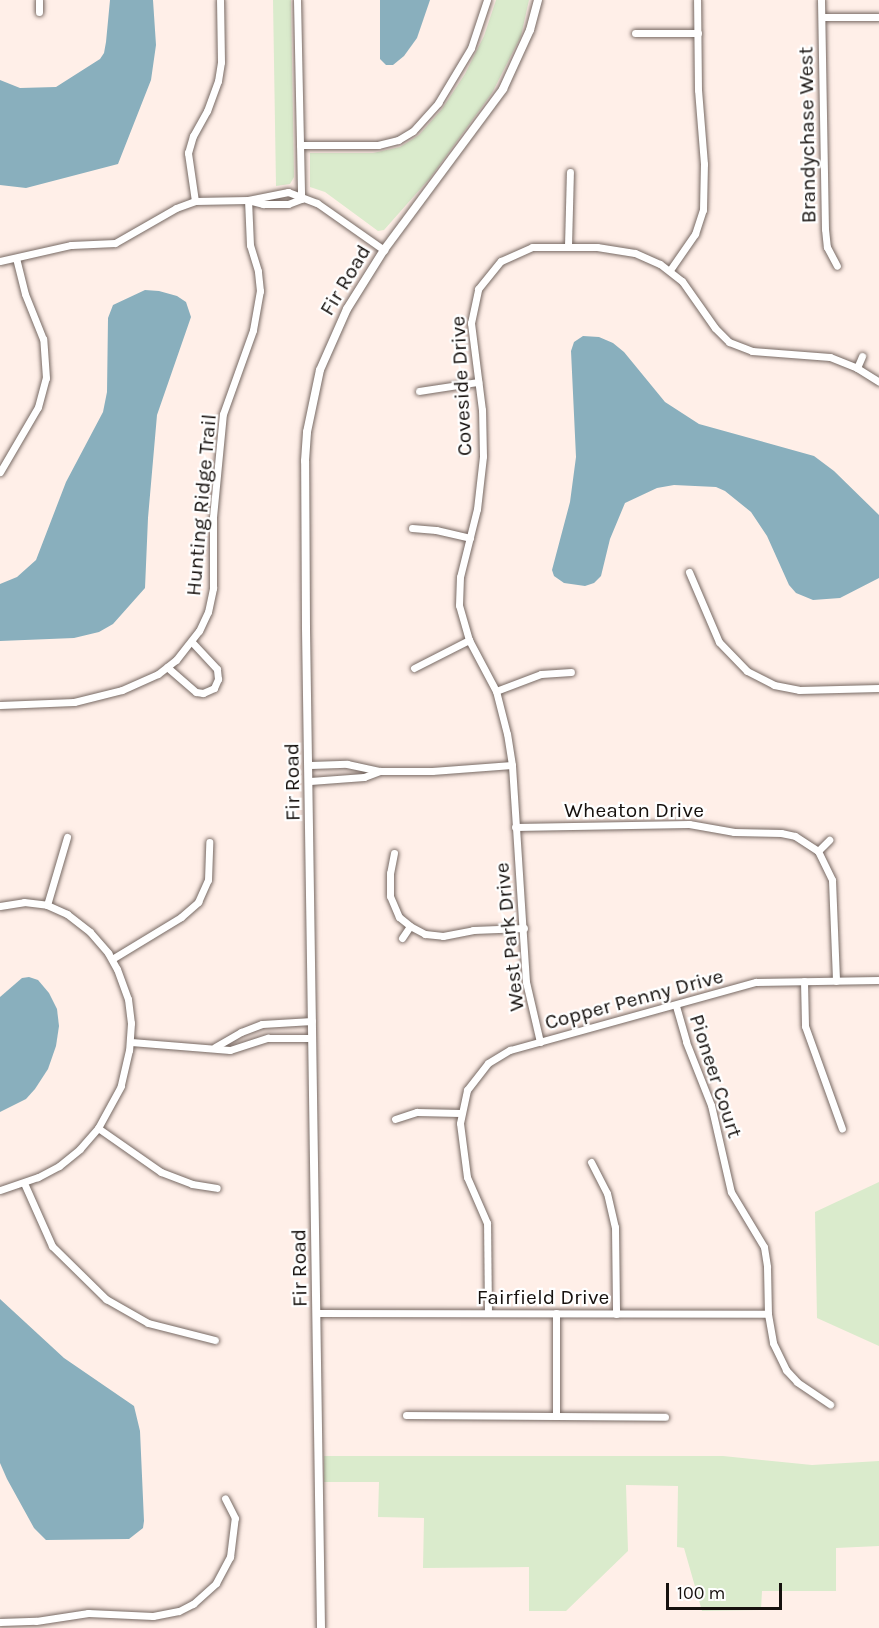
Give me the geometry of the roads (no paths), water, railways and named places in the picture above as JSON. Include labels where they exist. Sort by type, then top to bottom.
[{"type":"street","points":[[39,0],[39,12]]},
{"type":"street","points":[[195,201],[188,153],[193,136],[207,111],[218,81],[221,62],[220,0]]},
{"type":"street","points":[[297,0],[301,199]]},
{"type":"street","points":[[300,145],[378,146],[413,131],[438,103],[471,48],[487,0]]},
{"type":"street","name":"Fir Road","points":[[321,1628],[305,497],[307,432],[320,370],[332,339],[357,292],[384,250],[503,89],[530,30],[538,0]]},
{"type":"street","points":[[669,270],[695,234],[703,210],[704,164],[698,90],[697,0]]},
{"type":"street","name":"Brandychase West","points":[[822,0],[825,229],[827,247],[837,266]]},
{"type":"street","points":[[822,17],[879,17]]},
{"type":"street","points":[[635,33],[698,33]]},
{"type":"street","points":[[568,246],[570,172]]},
{"type":"street","points":[[249,200],[288,192],[329,209],[384,250]]},
{"type":"street","points":[[0,261],[71,245],[115,243],[176,208],[195,201],[249,200],[288,204],[301,199]]},
{"type":"street","name":"Hunting Ridge Trail","points":[[0,705],[87,700],[139,684],[167,667],[192,642],[206,618],[211,599],[213,517],[223,414],[253,330],[260,291],[258,271],[250,245],[249,200]]},
{"type":"street","name":"Coveside Drive","points":[[516,827],[512,765],[496,691],[469,640],[462,618],[459,592],[483,456],[482,410],[471,313],[485,278],[501,261],[521,250],[543,246],[597,247],[635,254],[669,270],[693,292],[716,328],[729,342],[752,351],[822,355],[857,368],[879,382]]},
{"type":"street","points":[[0,472],[38,407],[46,378],[43,339],[25,294],[16,258]]},
{"type":"street","points":[[857,368],[862,356]]},
{"type":"street","points":[[419,391],[478,382]]},
{"type":"street","points":[[412,528],[436,530],[470,538]]},
{"type":"street","points":[[689,572],[719,642],[736,663],[774,685],[800,690],[879,688]]},
{"type":"street","points":[[414,668],[469,640]]},
{"type":"street","points":[[167,667],[196,692],[203,693],[214,688],[218,679],[217,669],[192,642]]},
{"type":"street","points":[[496,691],[540,674],[571,672]]},
{"type":"street","points":[[310,765],[346,764],[380,771],[432,771],[512,765]]},
{"type":"street","points":[[310,781],[364,777],[380,771]]},
{"type":"street","name":"Wheaton Drive","points":[[516,827],[700,824],[734,832],[781,833],[806,842],[818,851]]},
{"type":"street","name":"West Park Drive","points":[[516,827],[528,995],[540,1042]]},
{"type":"street","points":[[47,905],[67,837]]},
{"type":"street","points":[[829,840],[818,851],[828,868],[834,893],[836,981]]},
{"type":"street","points":[[112,959],[181,916],[198,902],[208,880],[209,842]]},
{"type":"street","points":[[394,853],[390,873],[390,896],[399,917],[410,926],[425,934],[443,936],[472,930],[524,928]]},
{"type":"street","points":[[0,906],[24,902],[47,905],[67,914],[83,926],[112,959],[128,999],[131,1042],[121,1086],[98,1128],[64,1162],[24,1183],[0,1190]]},
{"type":"street","points":[[402,938],[410,926]]},
{"type":"street","name":"Copper Penny Drive","points":[[460,1113],[467,1090],[479,1071],[498,1056],[540,1042],[756,982],[879,980]]},
{"type":"street","points":[[804,981],[805,1026],[842,1129]]},
{"type":"street","name":"Pioneer Court","points":[[676,1006],[686,1042],[711,1105],[731,1192],[764,1247],[772,1343],[786,1370],[810,1393],[830,1404]]},
{"type":"street","points":[[213,1048],[240,1032],[262,1024],[312,1022]]},
{"type":"street","points":[[131,1042],[230,1050],[274,1037],[312,1038]]},
{"type":"street","points":[[395,1119],[417,1112],[460,1113],[466,1173],[487,1222],[488,1313]]},
{"type":"street","points":[[98,1128],[161,1172],[192,1184],[217,1188]]},
{"type":"street","points":[[591,1162],[607,1193],[615,1227],[616,1314]]},
{"type":"street","points":[[24,1183],[52,1246],[106,1299],[147,1323],[215,1340]]},
{"type":"street","name":"Fairfield Drive","points":[[318,1313],[768,1314]]},
{"type":"street","points":[[556,1313],[556,1416]]},
{"type":"street","points":[[406,1415],[665,1417]]},
{"type":"street","points":[[0,1622],[36,1621],[88,1614],[153,1616],[179,1611],[193,1604],[216,1583],[231,1557],[235,1518],[225,1498]]},
{"type":"water","points":[[110,0],[153,0],[156,45],[151,80],[118,164],[26,188],[0,185],[0,80],[20,88],[56,87],[100,59],[106,42]]},
{"type":"water","points":[[380,0],[430,0],[417,38],[404,56],[393,65],[386,65],[380,59]]},
{"type":"water","points":[[145,290],[177,296],[186,302],[191,317],[157,415],[148,518],[145,588],[113,624],[99,632],[74,638],[0,641],[0,584],[17,577],[36,560],[66,482],[103,412],[107,392],[108,318],[113,305]]},
{"type":"water","points":[[583,336],[599,337],[613,343],[624,352],[665,402],[699,424],[814,456],[834,471],[879,515],[879,578],[840,598],[813,600],[796,593],[789,585],[767,536],[751,512],[725,491],[716,487],[674,485],[657,488],[625,503],[610,539],[601,576],[594,583],[585,586],[564,583],[554,576],[552,570],[570,502],[576,457],[571,351],[574,342]]},
{"type":"water","points":[[29,977],[38,980],[49,993],[57,1009],[59,1026],[56,1046],[48,1069],[35,1089],[26,1099],[0,1112],[0,997],[22,978]]},
{"type":"water","points":[[0,1299],[64,1358],[134,1406],[140,1431],[144,1521],[143,1528],[129,1539],[46,1540],[34,1528],[7,1479],[0,1463]]}]
